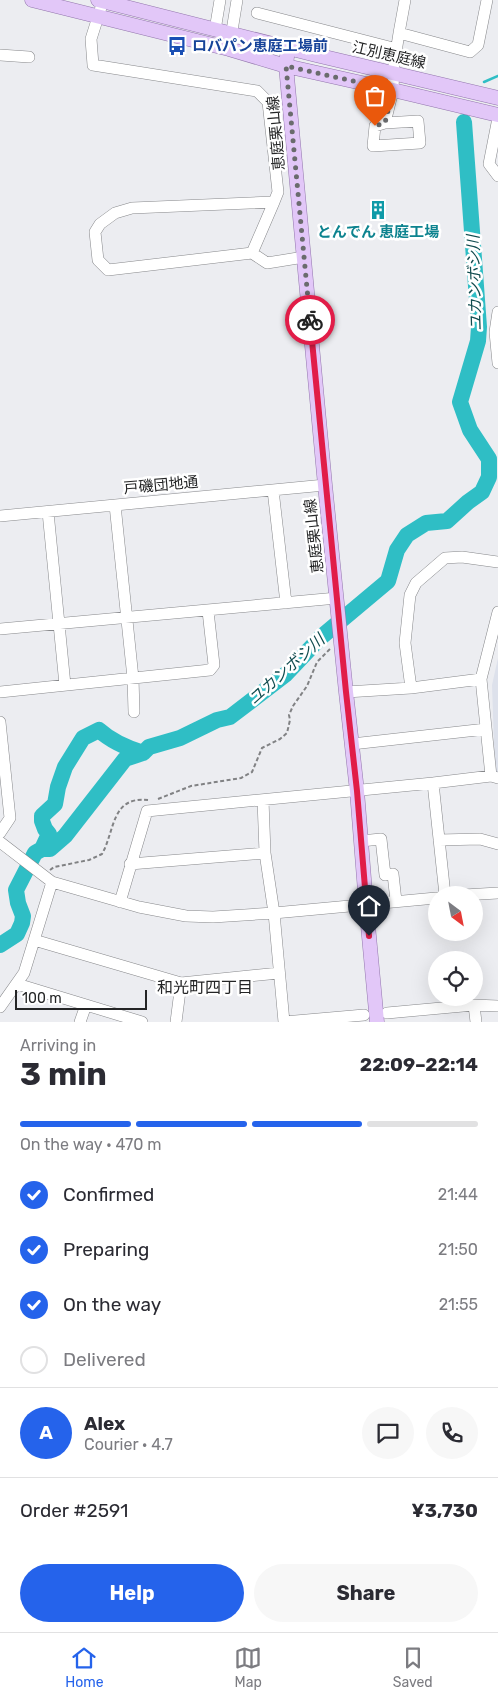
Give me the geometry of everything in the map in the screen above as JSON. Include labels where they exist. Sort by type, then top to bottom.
[{"type":"main road","points":[[32,0],[229,49],[286,66],[393,90],[498,117]]},
{"type":"main road","name":"江別恵庭線","points":[[100,1],[498,98]]},
{"type":"main road","name":"恵庭栗山線","points":[[288,47],[286,66],[325,485],[357,791],[366,904],[382,1018]]},
{"type":"street","points":[[215,30],[220,0]]},
{"type":"street","points":[[229,49],[237,0]]},
{"type":"street","points":[[385,123],[393,90],[399,33],[405,0]]},
{"type":"street","points":[[399,33],[470,52],[478,45],[487,0]]},
{"type":"street","points":[[100,1],[98,16],[91,39],[93,65],[257,91],[268,102],[278,192],[252,253]]},
{"type":"street","points":[[257,13],[397,49]]},
{"type":"street","points":[[0,55],[29,57]]},
{"type":"street","points":[[498,117],[489,164],[498,176]]},
{"type":"street","points":[[274,202],[132,208],[115,212],[100,224],[95,232],[98,260],[108,270],[252,253],[267,262],[304,257]]},
{"type":"street","points":[[497,355],[495,332],[498,312]]},
{"type":"street","name":"戸磯団地通","points":[[0,516],[325,485]]},
{"type":"street","points":[[273,490],[286,603]]},
{"type":"street","points":[[115,505],[133,678],[134,712]]},
{"type":"street","points":[[48,512],[65,686]]},
{"type":"street","points":[[411,688],[405,643],[410,595],[416,584],[444,558],[462,557],[498,562]]},
{"type":"street","points":[[0,629],[337,600]]},
{"type":"street","points":[[0,692],[210,670],[214,665],[208,611]]},
{"type":"street","points":[[120,902],[147,811],[495,777],[486,728],[481,679],[498,612]]},
{"type":"street","points":[[346,692],[411,688],[481,679]]},
{"type":"street","points":[[0,722],[10,818],[0,833]]},
{"type":"street","points":[[352,744],[486,728]]},
{"type":"street","points":[[434,783],[444,886]]},
{"type":"street","points":[[263,800],[266,853],[274,913],[284,1022],[364,1015]]},
{"type":"street","points":[[361,841],[382,839],[385,875]]},
{"type":"street","points":[[439,840],[480,839],[498,844]]},
{"type":"street","points":[[0,842],[40,872],[53,879],[120,902],[154,911],[186,916],[213,917],[274,913],[428,899]]},
{"type":"street","points":[[130,864],[266,853]]},
{"type":"street","points":[[362,861],[383,859]]},
{"type":"street","points":[[364,877],[393,874],[396,902]]},
{"type":"street","points":[[0,1006],[24,973],[53,879]]},
{"type":"street","points":[[483,894],[498,893]]},
{"type":"street","points":[[34,940],[181,983],[280,973]]},
{"type":"street","points":[[176,1022],[181,983]]},
{"type":"street","points":[[17,984],[142,1022]]},
{"type":"street","points":[[80,1022],[86,1004]]},
{"type":"street","points":[[483,1005],[498,1006]]},
{"type":"street","points":[[382,1018],[467,1006]]},
{"type":"street","points":[[474,1006],[476,1022]]},
{"type":"path","points":[[53,879],[48,871],[54,867],[88,860],[102,854],[107,847],[116,816],[129,802],[135,799],[157,799],[191,786],[241,778],[252,772],[262,748],[280,739],[287,733],[293,706],[307,686],[317,662],[330,649]]},
{"type":"shaded area","points":[[498,658],[498,774],[495,773],[492,685]]},
{"type":"waterway","name":"ユカンボシ川","points":[[484,82],[498,76]]},
{"type":"waterway","name":"ユカンボシ川","points":[[0,945],[17,934],[22,923],[23,916],[16,890],[35,853],[42,849],[49,834],[45,829],[42,816],[55,804],[58,787],[65,767],[83,738],[99,730],[119,744],[143,753],[149,747],[180,738],[217,720],[230,717],[285,675],[320,638],[388,581],[397,550],[407,535],[426,523],[447,521],[482,492],[489,477],[489,459],[470,430],[460,402],[478,341],[479,327],[464,122]]},
{"type":"waterway","points":[[42,849],[50,849],[65,836],[125,759],[143,753]]},
{"type":"way so far","points":[[310,320],[286,66],[393,90],[385,123],[375,126]]},
{"type":"place","name":"ロバパン恵庭工場前","points":[[177,46]]},
{"type":"place","name":"とんでん 恵庭工場","points":[[378,210]]},
{"type":"district","name":"和光町四丁目","points":[[205,987]]},
{"type":"route","points":[[310,320],[323,467],[357,791],[369,936]]}]
